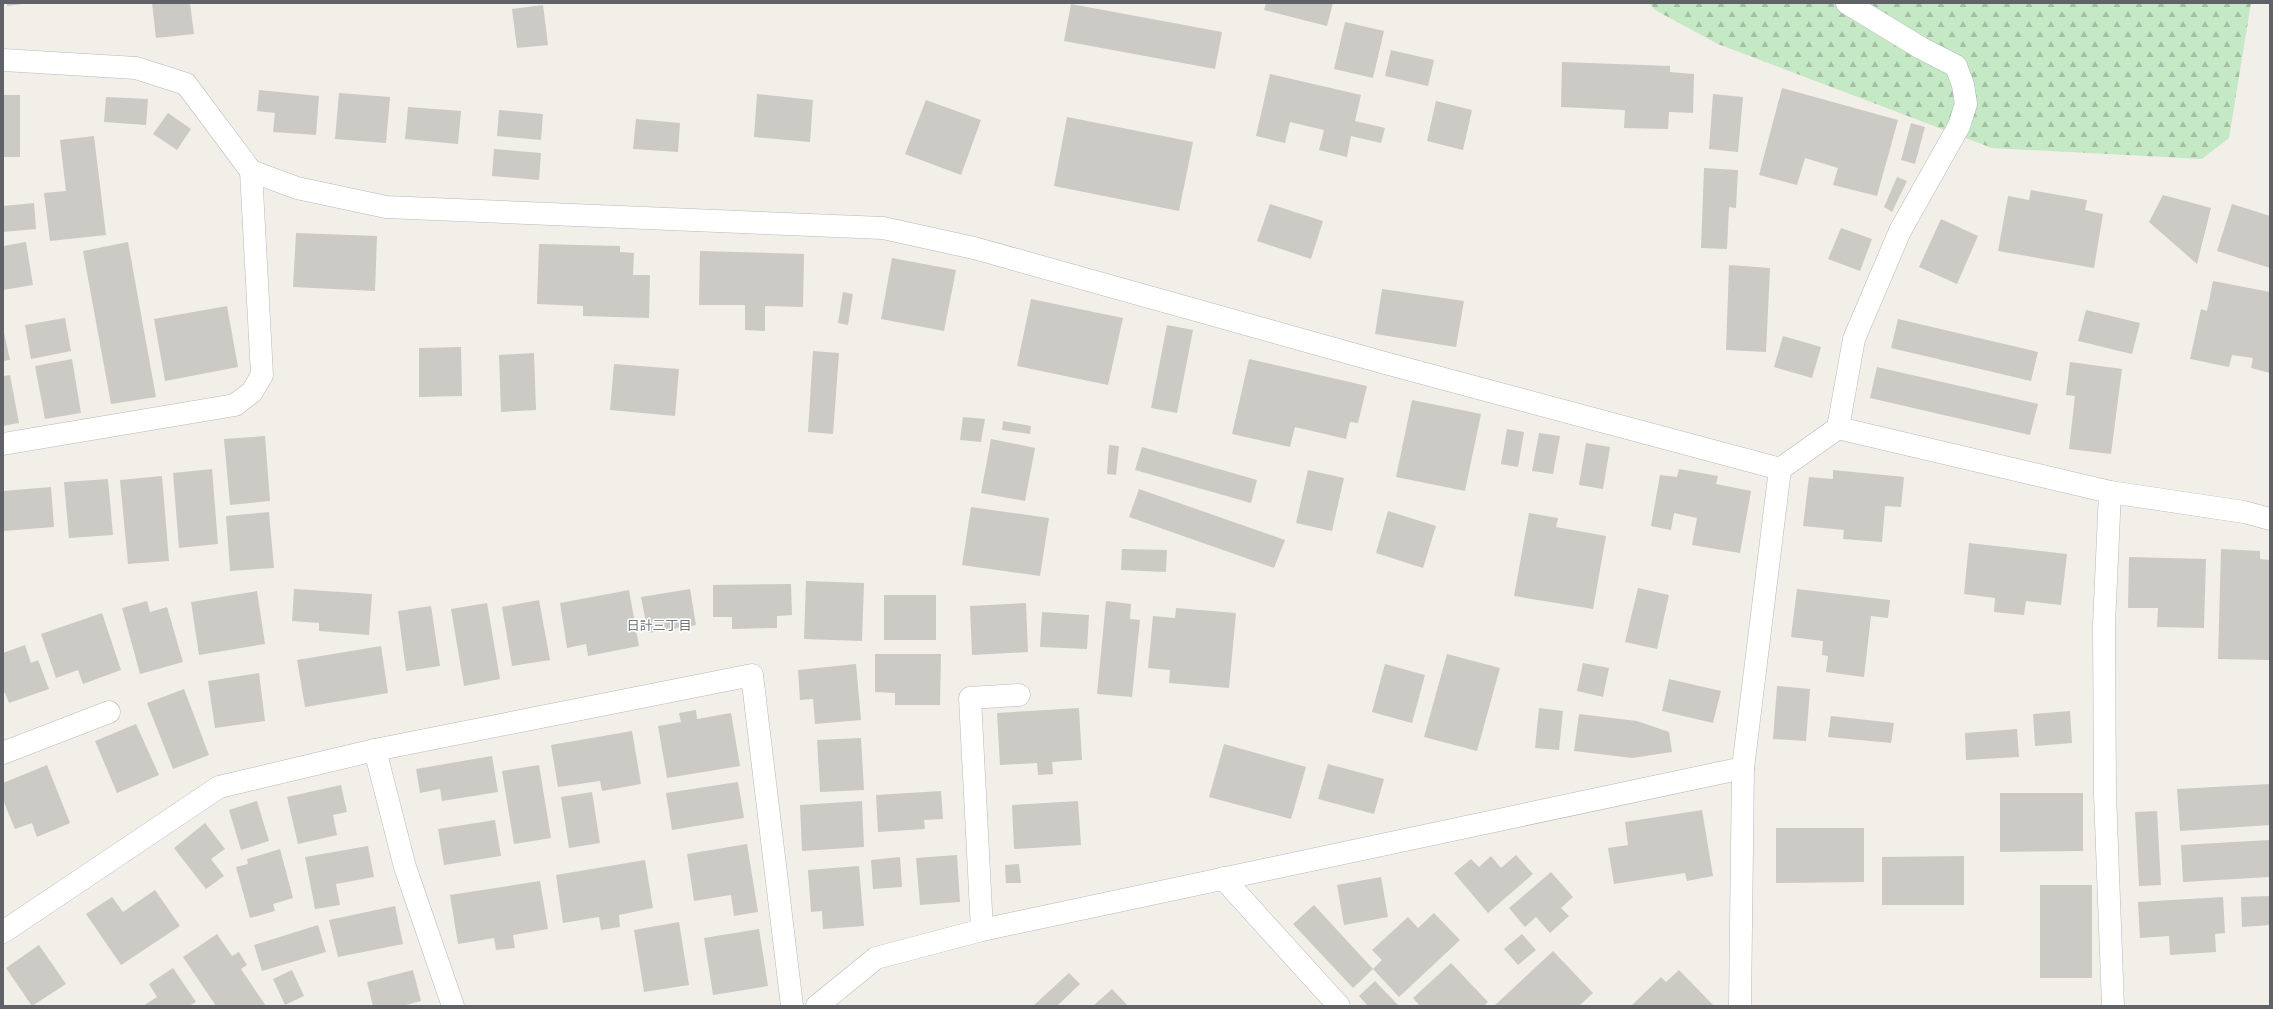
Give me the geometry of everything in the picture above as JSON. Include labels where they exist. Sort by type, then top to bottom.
[{"type":"street","points":[[1740,1006],[1743,768],[1780,469],[1838,428],[1854,339],[1900,231],[1959,126],[1966,104],[1964,85],[1956,66],[1921,48],[1847,3]]},
{"type":"street","points":[[3,60],[136,68],[186,84],[251,171],[297,188],[386,207],[883,228],[974,248],[1385,363],[1780,469]]},
{"type":"street","points":[[3,444],[235,405],[252,392],[262,375],[251,171]]},
{"type":"street","points":[[1838,428],[2110,492],[2244,512],[2270,519]]},
{"type":"street","points":[[2110,492],[2104,625],[2105,794],[2113,1006]]},
{"type":"street","points":[[3,932],[219,787],[375,750],[752,676],[792,1006]]},
{"type":"street","points":[[982,930],[970,698],[1019,695]]},
{"type":"street","points":[[3,753],[109,712]]},
{"type":"street","points":[[375,750],[405,867],[453,1006]]},
{"type":"street","points":[[817,1006],[876,958],[982,930],[1743,768]]},
{"type":"street","points":[[1223,878],[1339,1006]]},
{"type":"green space","points":[[1649,3],[2251,3],[2229,138],[2202,159],[1992,148],[1718,44],[1655,10]]},
{"type":"building","points":[[7,3],[23,3],[23,4],[7,6]]},
{"type":"building","points":[[152,3],[190,3],[194,34],[156,38]]},
{"type":"building","points":[[1266,3],[1333,3],[1327,26],[1264,10]]},
{"type":"building","points":[[1071,4],[1222,32],[1215,69],[1064,41]]},
{"type":"building","points":[[543,5],[548,45],[517,48],[512,9]]},
{"type":"building","points":[[1345,22],[1384,31],[1373,78],[1334,69]]},
{"type":"building","points":[[1391,50],[1434,60],[1428,86],[1385,76]]},
{"type":"building","points":[[1562,62],[1670,66],[1670,72],[1694,74],[1693,113],[1669,112],[1668,129],[1624,128],[1625,110],[1561,107]]},
{"type":"building","points":[[1270,74],[1361,95],[1355,121],[1385,128],[1381,143],[1351,136],[1347,157],[1319,150],[1324,130],[1290,122],[1285,143],[1256,136]]},
{"type":"building","points":[[1782,88],[1898,120],[1877,196],[1833,185],[1838,168],[1805,158],[1797,185],[1759,175]]},
{"type":"building","points":[[259,90],[319,96],[316,135],[273,132],[275,113],[257,111]]},
{"type":"building","points":[[339,93],[390,97],[386,143],[335,139]]},
{"type":"building","points":[[757,94],[813,100],[810,142],[754,137]]},
{"type":"building","points":[[1713,94],[1743,97],[1738,152],[1709,149]]},
{"type":"building","points":[[3,95],[20,95],[20,157],[3,157]]},
{"type":"building","points":[[106,97],[148,99],[146,125],[104,122]]},
{"type":"building","points":[[926,100],[981,120],[961,175],[905,154]]},
{"type":"building","points":[[1436,101],[1472,110],[1463,150],[1427,141]]},
{"type":"building","points":[[408,107],[461,111],[458,144],[405,139]]},
{"type":"building","points":[[499,110],[543,114],[541,140],[497,136]]},
{"type":"building","points":[[168,113],[191,129],[177,150],[153,134]]},
{"type":"building","points":[[1067,117],[1193,142],[1179,211],[1054,186]]},
{"type":"building","points":[[636,119],[680,123],[678,152],[633,149]]},
{"type":"building","points":[[1911,123],[1925,127],[1915,164],[1901,160]]},
{"type":"building","points":[[94,136],[106,235],[50,241],[44,193],[66,191],[60,140]]},
{"type":"building","points":[[494,149],[541,153],[539,180],[492,176]]},
{"type":"building","points":[[1704,168],[1738,170],[1736,208],[1729,207],[1727,249],[1701,248]]},
{"type":"building","points":[[1897,177],[1907,181],[1892,212],[1884,207]]},
{"type":"building","points":[[2031,190],[2087,200],[2085,210],[2103,214],[2094,268],[1998,251],[2008,196],[2029,200]]},
{"type":"building","points":[[2163,195],[2211,208],[2197,264],[2149,222]]},
{"type":"building","points":[[34,203],[36,229],[3,232],[3,206]]},
{"type":"building","points":[[1270,204],[1323,221],[1311,259],[1257,241]]},
{"type":"building","points":[[2232,204],[2270,216],[2270,268],[2217,251]]},
{"type":"building","points":[[1941,219],[1978,236],[1957,284],[1919,267]]},
{"type":"building","points":[[1841,228],[1872,239],[1860,271],[1828,259]]},
{"type":"building","points":[[296,233],[377,236],[375,291],[293,287]]},
{"type":"building","points":[[26,242],[33,285],[3,290],[3,246]]},
{"type":"building","points":[[128,242],[156,397],[111,404],[83,251]]},
{"type":"building","points":[[539,244],[620,246],[620,252],[634,253],[633,275],[650,275],[649,318],[583,316],[583,306],[537,304]]},
{"type":"building","points":[[700,251],[804,254],[803,307],[765,306],[765,331],[745,330],[745,305],[699,305]]},
{"type":"building","points":[[892,258],[956,270],[944,331],[881,319]]},
{"type":"building","points":[[1729,265],[1770,268],[1766,352],[1726,350]]},
{"type":"building","points":[[2213,281],[2270,292],[2270,373],[2251,368],[2253,358],[2232,355],[2229,367],[2190,359],[2201,309],[2207,311]]},
{"type":"building","points":[[1382,289],[1464,301],[1456,347],[1375,334]]},
{"type":"building","points":[[843,292],[853,294],[848,325],[838,323]]},
{"type":"building","points":[[1031,299],[1123,318],[1108,385],[1017,366]]},
{"type":"building","points":[[227,306],[238,367],[165,381],[154,319]]},
{"type":"building","points":[[2086,310],[2140,323],[2132,354],[2078,341]]},
{"type":"building","points":[[65,318],[71,351],[31,359],[25,325]]},
{"type":"building","points":[[1898,319],[2038,352],[2031,381],[1891,348]]},
{"type":"building","points":[[1167,325],[1193,330],[1177,413],[1151,408]]},
{"type":"building","points":[[3,328],[10,360],[3,361]]},
{"type":"building","points":[[1783,336],[1821,347],[1812,378],[1774,367]]},
{"type":"building","points":[[461,347],[462,396],[419,397],[419,348]]},
{"type":"building","points":[[813,351],[839,353],[833,434],[808,432]]},
{"type":"building","points":[[534,353],[536,410],[501,412],[499,355]]},
{"type":"building","points":[[72,359],[81,413],[45,419],[35,366]]},
{"type":"building","points":[[1249,359],[1367,386],[1358,423],[1350,422],[1346,439],[1295,427],[1290,447],[1232,434]]},
{"type":"building","points":[[2070,362],[2122,369],[2111,454],[2069,449],[2075,396],[2066,395]]},
{"type":"building","points":[[614,364],[679,369],[675,416],[610,410]]},
{"type":"building","points":[[1877,367],[2038,404],[2030,435],[1870,398]]},
{"type":"building","points":[[10,375],[19,423],[3,426],[3,376]]},
{"type":"building","points":[[1412,400],[1481,414],[1465,491],[1396,477]]},
{"type":"building","points":[[963,417],[985,419],[981,442],[960,440]]},
{"type":"building","points":[[1003,421],[1031,426],[1030,434],[1002,430]]},
{"type":"building","points":[[1507,429],[1524,432],[1518,467],[1501,464]]},
{"type":"building","points":[[1539,433],[1560,436],[1553,474],[1532,471]]},
{"type":"building","points":[[265,436],[270,501],[230,505],[224,439]]},
{"type":"building","points":[[991,439],[1035,448],[1025,501],[981,493]]},
{"type":"building","points":[[1586,443],[1610,447],[1603,489],[1579,485]]},
{"type":"building","points":[[1109,445],[1119,446],[1116,475],[1107,474]]},
{"type":"building","points":[[1142,447],[1257,480],[1251,503],[1135,470]]},
{"type":"building","points":[[212,469],[218,544],[179,548],[173,473]]},
{"type":"building","points":[[1679,469],[1718,476],[1716,484],[1751,491],[1740,553],[1692,545],[1697,518],[1674,513],[1671,530],[1651,526],[1660,475],[1677,477]]},
{"type":"building","points":[[1308,470],[1344,478],[1332,531],[1296,523]]},
{"type":"building","points":[[1833,470],[1904,477],[1901,507],[1885,506],[1882,542],[1843,539],[1844,530],[1803,526],[1809,477],[1833,479]]},
{"type":"building","points":[[162,476],[169,561],[128,564],[120,480]]},
{"type":"building","points":[[108,479],[113,535],[69,538],[64,482]]},
{"type":"building","points":[[51,487],[54,527],[3,531],[3,491]]},
{"type":"building","points":[[1139,489],[1285,540],[1274,568],[1129,517]]},
{"type":"building","points":[[971,507],[1049,518],[1040,576],[962,565]]},
{"type":"building","points":[[1388,511],[1436,526],[1423,568],[1376,553]]},
{"type":"building","points":[[269,512],[274,568],[230,571],[226,516]]},
{"type":"building","points":[[1529,513],[1558,518],[1556,527],[1606,536],[1593,609],[1514,596]]},
{"type":"building","points":[[1969,543],[2067,554],[2061,605],[2026,601],[2024,615],[1994,612],[1995,598],[1964,594]]},
{"type":"building","points":[[1122,549],[1167,550],[1166,572],[1121,570]]},
{"type":"building","points":[[2221,549],[2260,551],[2260,559],[2270,560],[2270,660],[2218,659]]},
{"type":"building","points":[[2129,557],[2206,559],[2204,628],[2157,627],[2158,608],[2128,608]]},
{"type":"building","points":[[806,581],[864,583],[862,641],[804,639]]},
{"type":"building","points":[[791,584],[792,615],[777,616],[777,628],[732,629],[732,617],[713,617],[713,585]]},
{"type":"building","points":[[1638,588],[1669,595],[1657,649],[1625,642]]},
{"type":"building","points":[[294,589],[372,594],[369,635],[319,631],[319,623],[292,621]]},
{"type":"building","points":[[690,589],[696,625],[648,633],[641,597]]},
{"type":"building","points":[[1797,589],[1890,600],[1888,618],[1871,616],[1864,677],[1826,672],[1828,656],[1822,655],[1823,641],[1791,637]]},
{"type":"building","points":[[629,590],[639,646],[588,656],[586,644],[567,648],[560,603]]},
{"type":"building","points":[[257,591],[265,644],[199,655],[191,602]]},
{"type":"building","points":[[884,595],[936,595],[936,640],[884,640]]},
{"type":"building","points":[[539,600],[550,660],[512,666],[502,607]]},
{"type":"building","points":[[147,601],[150,612],[167,607],[183,662],[140,674],[122,608]]},
{"type":"building","points":[[1106,601],[1131,604],[1130,619],[1140,620],[1132,697],[1097,694]]},
{"type":"building","points":[[487,603],[500,679],[464,686],[451,609]]},
{"type":"building","points":[[1026,603],[1028,652],[972,655],[970,606]]},
{"type":"building","points":[[431,606],[440,666],[406,671],[398,611]]},
{"type":"building","points":[[1176,608],[1236,613],[1229,688],[1169,683],[1170,670],[1148,668],[1153,616],[1175,618]]},
{"type":"building","points":[[1042,612],[1089,615],[1087,649],[1040,647]]},
{"type":"building","points":[[102,613],[121,670],[83,684],[78,670],[56,678],[41,634]]},
{"type":"building","points":[[25,645],[31,663],[38,660],[49,689],[9,703],[5,693],[3,693],[3,653]]},
{"type":"building","points":[[381,646],[388,693],[305,707],[297,660]]},
{"type":"building","points":[[875,654],[941,654],[940,705],[895,705],[895,693],[875,692]]},
{"type":"building","points":[[1447,654],[1500,668],[1477,751],[1424,737]]},
{"type":"building","points":[[1583,663],[1609,668],[1603,697],[1577,691]]},
{"type":"building","points":[[856,664],[861,720],[815,724],[813,699],[800,700],[798,670]]},
{"type":"building","points":[[1385,664],[1425,675],[1412,723],[1372,712]]},
{"type":"building","points":[[259,673],[265,721],[215,728],[208,681]]},
{"type":"building","points":[[1669,679],[1721,691],[1713,723],[1662,711]]},
{"type":"building","points":[[1777,686],[1810,689],[1806,741],[1773,739]]},
{"type":"building","points":[[184,689],[209,755],[173,769],[147,703]]},
{"type":"building","points":[[1079,708],[1082,760],[1052,762],[1053,774],[1038,775],[1037,763],[1000,765],[997,713]]},
{"type":"building","points":[[1539,708],[1563,711],[1559,750],[1535,748]]},
{"type":"building","points":[[696,710],[697,719],[731,713],[740,766],[667,778],[658,726],[681,722],[679,713]]},
{"type":"building","points":[[2070,711],[2072,743],[2035,746],[2033,714]]},
{"type":"building","points":[[1579,714],[1637,721],[1669,732],[1672,752],[1632,758],[1574,751]]},
{"type":"building","points":[[1831,716],[1894,723],[1891,743],[1828,737]]},
{"type":"building","points":[[136,724],[159,775],[117,793],[95,741]]},
{"type":"building","points":[[2017,729],[2019,757],[1966,760],[1965,733]]},
{"type":"building","points":[[632,731],[641,784],[602,791],[600,781],[558,787],[551,745]]},
{"type":"building","points":[[861,738],[864,790],[820,792],[817,740]]},
{"type":"building","points":[[1224,744],[1306,767],[1291,819],[1209,797]]},
{"type":"building","points":[[492,756],[498,792],[442,801],[440,789],[420,793],[416,769]]},
{"type":"building","points":[[1328,764],[1384,779],[1374,814],[1318,799]]},
{"type":"building","points":[[47,765],[70,823],[37,837],[32,823],[15,829],[3,800],[3,783]]},
{"type":"building","points":[[539,765],[551,838],[514,844],[502,771]]},
{"type":"building","points":[[738,782],[744,818],[672,830],[666,793]]},
{"type":"building","points":[[2270,784],[2270,825],[2180,831],[2177,789]]},
{"type":"building","points":[[341,785],[347,812],[333,815],[337,835],[298,844],[287,797]]},
{"type":"building","points":[[941,791],[943,819],[924,820],[925,829],[878,832],[876,795]]},
{"type":"building","points":[[592,792],[600,843],[569,848],[561,797]]},
{"type":"building","points":[[2000,793],[2083,793],[2083,851],[2000,852]]},
{"type":"building","points":[[257,801],[269,841],[241,850],[229,810]]},
{"type":"building","points":[[862,801],[864,847],[802,851],[800,805]]},
{"type":"building","points":[[1078,801],[1081,845],[1014,849],[1012,805]]},
{"type":"building","points":[[1702,810],[1713,876],[1687,881],[1685,873],[1614,884],[1608,848],[1628,845],[1625,822]]},
{"type":"building","points":[[2157,811],[2161,885],[2139,886],[2135,812]]},
{"type":"building","points":[[495,820],[501,856],[444,865],[438,829]]},
{"type":"building","points":[[205,823],[225,849],[211,859],[224,876],[206,889],[174,848]]},
{"type":"building","points":[[1776,828],[1864,828],[1864,882],[1776,883]]},
{"type":"building","points":[[2270,840],[2270,877],[2183,882],[2181,845]]},
{"type":"building","points":[[747,844],[758,912],[734,916],[731,895],[694,901],[687,854]]},
{"type":"building","points":[[368,846],[374,877],[336,884],[340,905],[315,909],[305,857]]},
{"type":"building","points":[[280,849],[293,898],[273,904],[275,911],[250,918],[236,867],[248,864],[247,859]]},
{"type":"building","points":[[957,855],[960,902],[920,905],[916,858]]},
{"type":"building","points":[[1516,855],[1533,874],[1488,913],[1454,873],[1471,859],[1479,867],[1491,856],[1501,868]]},
{"type":"building","points":[[1964,856],[1964,905],[1882,905],[1882,857]]},
{"type":"building","points":[[900,857],[902,887],[873,889],[871,860]]},
{"type":"building","points":[[645,860],[653,908],[619,915],[620,927],[601,930],[599,917],[563,923],[556,875]]},
{"type":"building","points":[[1019,864],[1021,883],[1006,883],[1005,865]]},
{"type":"building","points":[[859,866],[864,926],[823,929],[822,911],[811,912],[808,870]]},
{"type":"building","points":[[1551,872],[1573,897],[1561,908],[1569,916],[1550,933],[1536,917],[1525,927],[1509,908]]},
{"type":"building","points":[[1381,877],[1388,917],[1344,925],[1337,885]]},
{"type":"building","points":[[540,881],[548,929],[513,935],[515,948],[496,950],[494,938],[458,944],[450,895]]},
{"type":"building","points":[[2040,885],[2092,885],[2092,978],[2040,978]]},
{"type":"building","points":[[155,890],[180,926],[121,965],[86,914],[112,897],[123,912]]},
{"type":"building","points":[[2270,896],[2270,925],[2242,927],[2241,897]]},
{"type":"building","points":[[2223,897],[2225,933],[2215,934],[2216,952],[2170,955],[2169,936],[2140,938],[2138,902]]},
{"type":"building","points":[[1314,905],[1373,969],[1353,988],[1293,924]]},
{"type":"building","points":[[395,906],[403,944],[338,957],[329,920]]},
{"type":"building","points":[[1434,913],[1460,940],[1399,997],[1373,969],[1382,960],[1372,950],[1408,917],[1418,928]]},
{"type":"building","points":[[679,922],[689,985],[644,992],[634,930]]},
{"type":"building","points":[[318,925],[326,952],[262,971],[254,945]]},
{"type":"building","points":[[759,929],[768,986],[713,995],[704,938]]},
{"type":"building","points":[[217,934],[232,956],[239,952],[247,965],[241,969],[266,1006],[216,1006],[183,957]]},
{"type":"building","points":[[1522,934],[1536,950],[1518,965],[1504,949]]},
{"type":"building","points":[[39,945],[66,984],[32,1006],[6,968]]},
{"type":"building","points":[[1553,951],[1593,993],[1579,1006],[1494,1006]]},
{"type":"building","points":[[1451,963],[1488,1002],[1484,1006],[1420,1006],[1413,998]]},
{"type":"building","points":[[173,968],[196,1002],[189,1006],[143,1006],[157,997],[149,984]]},
{"type":"building","points":[[292,970],[304,996],[285,1005],[273,979]]},
{"type":"building","points":[[413,970],[421,1001],[402,1006],[373,1006],[367,982]]},
{"type":"building","points":[[1679,970],[1714,1006],[1631,1006],[1661,977],[1666,982]]},
{"type":"building","points":[[1069,973],[1080,984],[1057,1006],[1033,1006]]},
{"type":"building","points":[[1375,981],[1399,1006],[1368,1006],[1359,996]]},
{"type":"building","points":[[1112,989],[1128,1006],[1093,1006]]},
{"type":"district","name":"日計三丁目","points":[[659,626]]}]
